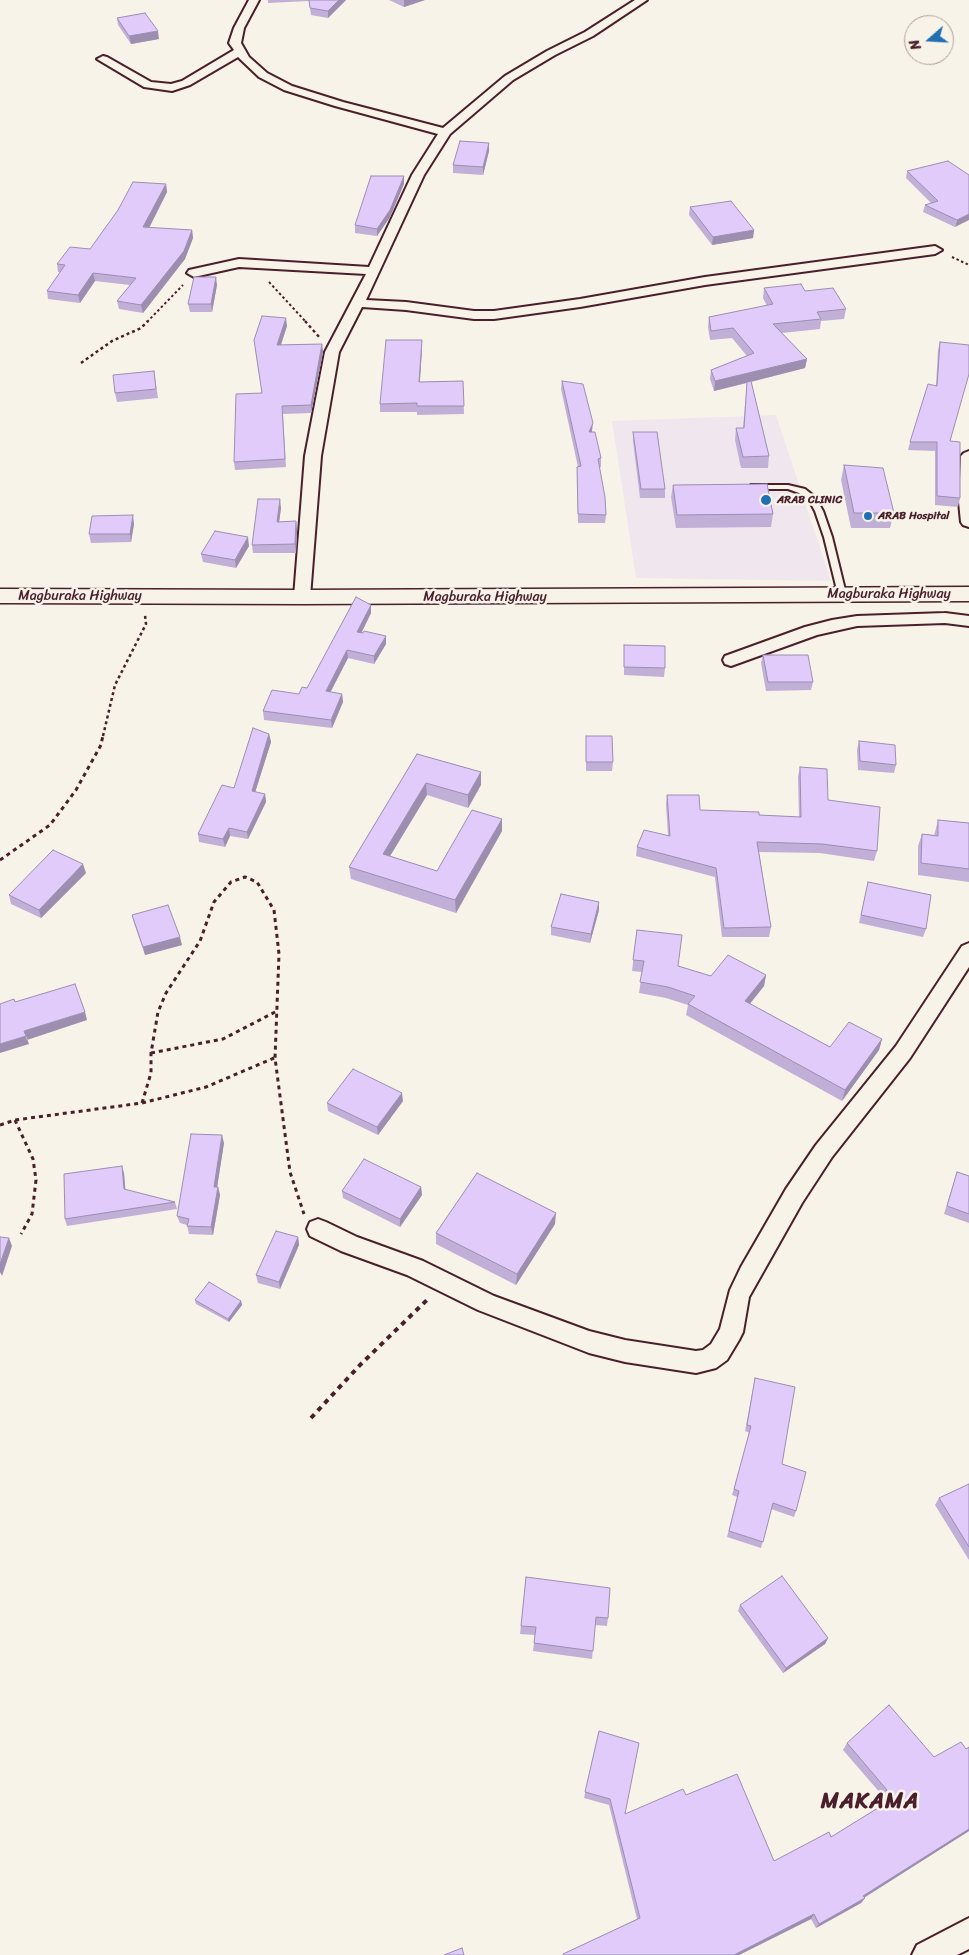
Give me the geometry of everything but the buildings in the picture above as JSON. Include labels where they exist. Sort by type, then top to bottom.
[{"type":"main road","name":"Magburaka Highway","points":[[0,596],[302,597],[969,594]]},
{"type":"street","points":[[254,0],[240,28],[236,43],[245,59],[263,75],[288,88],[338,104],[445,132]]},
{"type":"street","points":[[302,597],[313,456],[332,352],[374,271],[418,175],[445,132],[509,78],[551,53],[589,34],[642,0]]},
{"type":"street","points":[[103,60],[148,84],[172,88],[186,83],[240,51]]},
{"type":"street","points":[[356,303],[406,306],[474,315],[494,315],[580,303],[705,281],[935,250]]},
{"type":"street","points":[[194,273],[239,263],[374,271]]},
{"type":"street","points":[[969,456],[967,502],[969,522]]},
{"type":"street","points":[[731,660],[811,631],[840,624],[865,621],[945,618],[969,621]]},
{"type":"street","points":[[318,1229],[349,1244],[415,1268],[486,1303],[589,1342],[634,1352],[696,1362],[708,1360],[719,1352],[732,1332],[738,1297],[748,1274],[767,1245],[794,1196],[824,1151],[903,1052],[969,951]]},
{"type":"street","points":[[928,1955],[969,1933]]},
{"type":"lane","points":[[742,487],[788,487],[802,492],[812,499],[819,511],[828,537],[842,594]]},
{"type":"path","points":[[252,263],[332,352]]},
{"type":"path","points":[[81,363],[112,341],[141,328],[194,273]]},
{"type":"path","points":[[0,860],[50,825],[76,790],[101,745],[115,685],[146,624],[143,597]]},
{"type":"path","points":[[142,1103],[151,1073],[151,1053],[158,1012],[162,1002],[200,941],[214,902],[231,882],[245,877],[257,882],[274,910],[279,954],[274,1058],[290,1172],[302,1212],[318,1229]]},
{"type":"path","points":[[151,1053],[223,1040],[277,1011]]},
{"type":"path","points":[[0,1125],[14,1120],[142,1103],[206,1087],[274,1058]]},
{"type":"path","points":[[14,1120],[33,1159],[36,1180],[32,1214],[21,1234]]},
{"type":"path","points":[[311,1418],[360,1365],[445,1282]]},
{"type":"shaded area","points":[[776,415],[831,581],[636,578],[612,421]]},
{"type":"place","name":"ARAB CLINIC","points":[[766,500]]},
{"type":"place","name":"ARAB Hospital","points":[[868,516]]},
{"type":"district","name":"MAKAMA","points":[[870,1802]]}]
